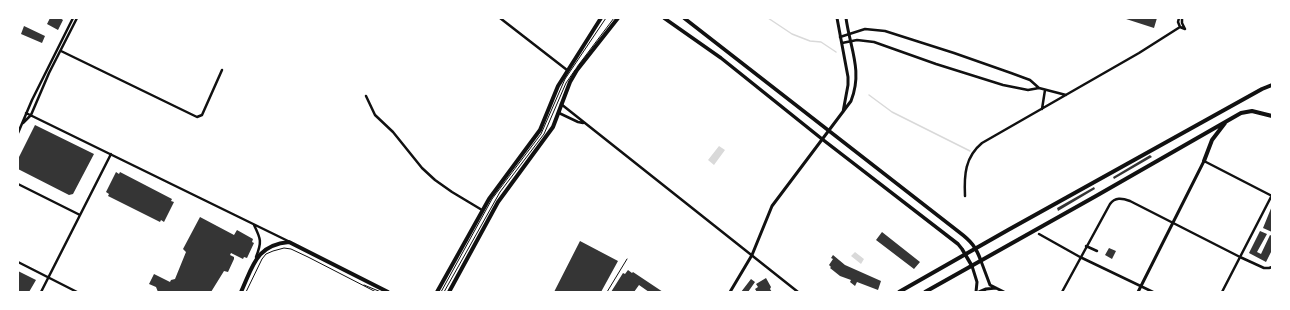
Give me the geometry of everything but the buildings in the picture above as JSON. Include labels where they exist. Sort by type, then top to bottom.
[{"type":"main road","points":[[437,292],[501,181],[538,134],[554,93],[601,18]]},
{"type":"main road","points":[[449,292],[498,202],[553,127],[570,82],[577,70],[618,18]]},
{"type":"main road","points":[[664,18],[721,58],[822,140],[952,239],[962,249],[972,266]]},
{"type":"main road","points":[[684,18],[959,232],[976,248],[982,260]]},
{"type":"main road","points":[[899,292],[1262,89],[1272,85]]},
{"type":"main road","points":[[925,292],[1241,113],[1247,111],[1272,116]]},
{"type":"main road","points":[[1204,160],[1212,140],[1227,121]]},
{"type":"main road","points":[[241,292],[256,260],[267,248],[274,244],[289,242],[388,292]]},
{"type":"street","points":[[23,124],[26,113],[73,18]]},
{"type":"street","points":[[18,133],[23,124],[31,115],[49,73],[77,18]]},
{"type":"street","points":[[837,18],[848,77],[843,112]]},
{"type":"street","points":[[730,292],[752,255],[772,206],[851,101],[856,83],[856,66],[846,18]]},
{"type":"street","points":[[1179,18],[1178,22],[1180,27]]},
{"type":"street","points":[[1180,27],[1185,29],[1182,23],[1182,18]]},
{"type":"street","points":[[502,19],[567,70]]},
{"type":"street","points":[[965,196],[964,179],[968,160],[982,143],[1149,48],[1180,27]]},
{"type":"street","points":[[840,37],[865,29],[885,31],[1011,73],[1030,80],[1039,88],[1066,95]]},
{"type":"street","points":[[842,43],[857,40],[874,42],[1003,86],[1028,90],[1039,88]]},
{"type":"street","points":[[61,51],[197,117],[202,115],[222,70]]},
{"type":"street","points":[[1042,109],[1045,90]]},
{"type":"street","points":[[366,96],[375,115],[393,132],[422,168],[435,180],[452,192],[483,210]]},
{"type":"street","points":[[561,104],[798,292]]},
{"type":"street","points":[[558,112],[578,122],[584,123]]},
{"type":"street","points":[[26,113],[289,242]]},
{"type":"street","points":[[41,292],[111,154]]},
{"type":"street","points":[[1138,292],[1204,160],[1272,196],[1222,292]]},
{"type":"street","points":[[18,184],[80,215]]},
{"type":"street","points":[[1062,292],[1110,204],[1114,199],[1118,198],[1130,201],[1240,258],[1264,268],[1272,267]]},
{"type":"street","points":[[254,224],[261,240],[256,260]]},
{"type":"street","points":[[1039,234],[1080,257],[1153,292]]},
{"type":"street","points":[[1086,246],[1097,251]]},
{"type":"street","points":[[982,260],[990,285],[1004,292]]},
{"type":"street","points":[[18,262],[78,292]]},
{"type":"street","points":[[972,266],[977,278],[978,292],[996,288]]},
{"type":"lane","points":[[441,292],[492,199],[541,134],[565,79],[606,18]]},
{"type":"lane","points":[[444,292],[500,192],[544,134],[566,83],[614,18]]},
{"type":"lane","points":[[246,292],[266,254],[284,248],[297,251],[376,292]]},
{"type":"lane","points":[[358,282],[381,292]]},
{"type":"path","points":[[607,292],[627,259]]},
{"type":"shaded area","points":[[719,146],[725,150],[714,165],[708,160]]},
{"type":"shaded area","points":[[855,252],[864,259],[861,264],[851,256]]},
{"type":"waterway","points":[[768,18],[792,34],[810,41],[821,42],[836,52]]},
{"type":"waterway","points":[[869,95],[892,112],[970,151]]}]
